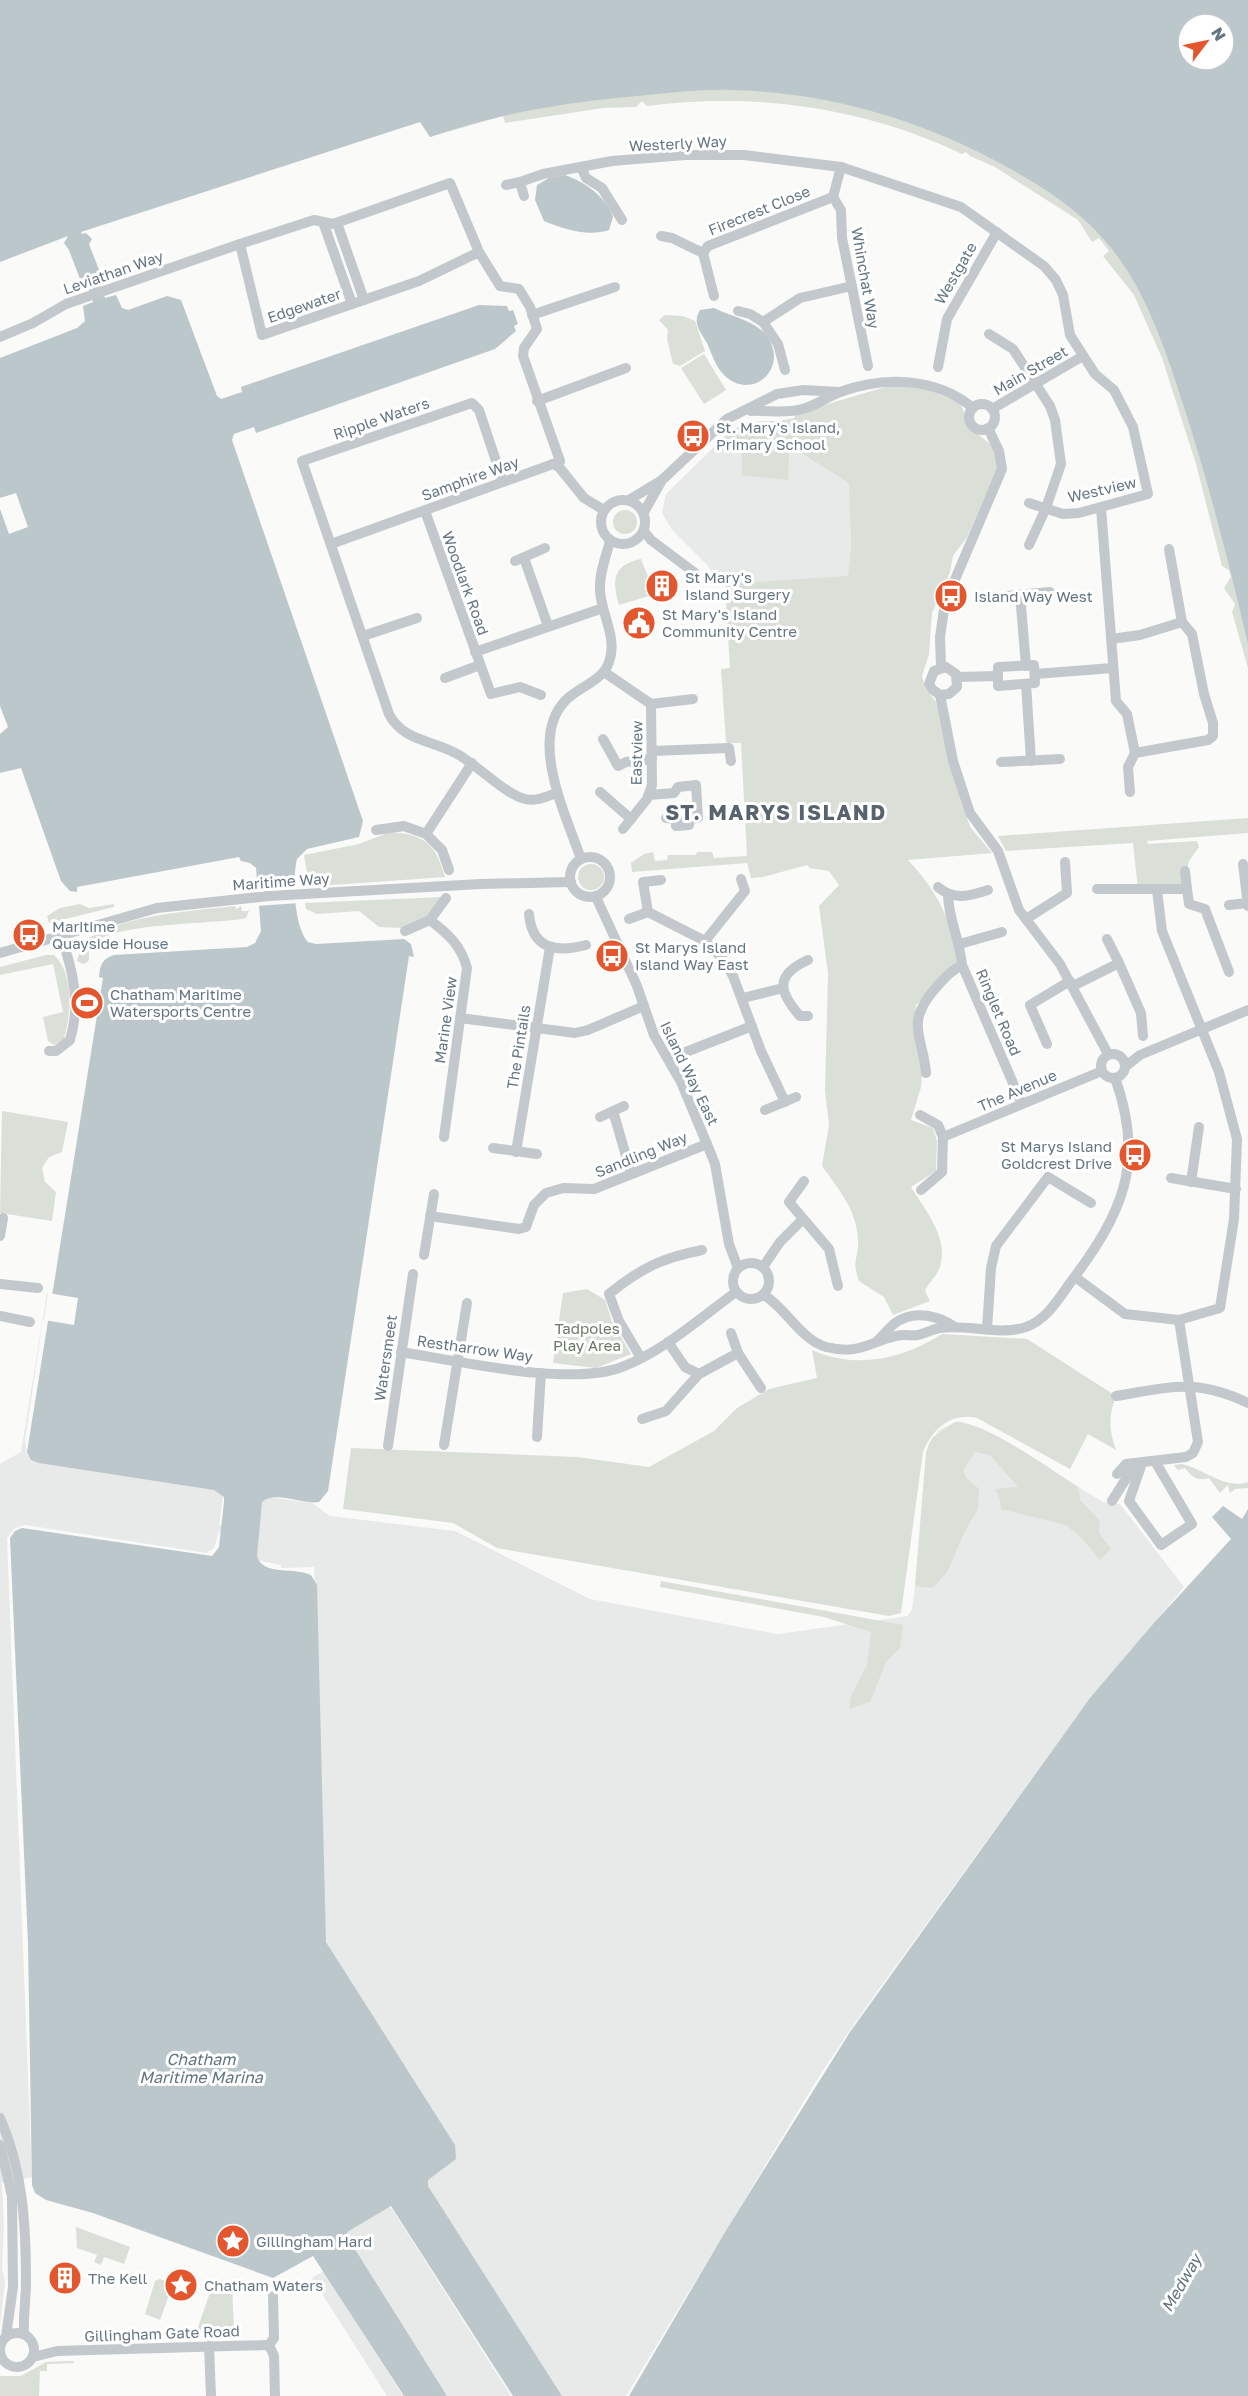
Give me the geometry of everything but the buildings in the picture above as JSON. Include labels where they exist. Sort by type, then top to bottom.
[{"type":"street","name":"Westerly Way","points":[[506,185],[543,174],[581,167],[685,155],[783,158],[841,167],[902,185],[961,207],[1044,266],[1056,280],[1063,295],[1070,335],[1095,374],[1114,390],[1133,427],[1148,494]]},
{"type":"street","points":[[581,167],[586,178],[602,188],[622,220]]},
{"type":"street","name":"Firecrest Close","points":[[714,297],[703,253],[708,246],[833,197],[841,167]]},
{"type":"street","points":[[520,182],[524,196]]},
{"type":"street","points":[[240,243],[314,220],[337,223],[450,183],[479,252],[500,286],[519,290],[532,315],[536,332],[524,348],[523,356],[560,461],[552,464]]},
{"type":"street","name":"Whinchat Way","points":[[833,197],[841,211],[842,232],[868,366]]},
{"type":"street","points":[[323,222],[352,304]]},
{"type":"street","points":[[337,223],[364,300]]},
{"type":"street","name":"Westgate","points":[[938,367],[946,319],[997,232]]},
{"type":"street","name":"Firecrest Close","points":[[661,236],[672,238],[703,253]]},
{"type":"street","name":"Edgewater","points":[[240,243],[262,335],[419,281],[479,252]]},
{"type":"street","name":"Leviathan Way","points":[[0,337],[79,299],[240,243]]},
{"type":"street","points":[[763,322],[802,297],[852,286]]},
{"type":"street","points":[[532,315],[615,287]]},
{"type":"street","points":[[738,311],[752,314],[763,322],[778,344],[785,369]]},
{"type":"street","points":[[989,334],[1013,350],[1036,384],[1055,420],[1061,464],[1046,508],[1029,545]]},
{"type":"street","name":"Main Street","points":[[992,409],[1083,356]]},
{"type":"street","points":[[536,396],[626,368]]},
{"type":"street","points":[[742,412],[760,410],[780,413],[802,409],[840,392],[872,385],[912,382],[934,386],[957,395],[973,408]]},
{"type":"street","points":[[581,859],[557,793],[550,765],[555,715],[565,701],[604,672],[609,662],[612,640],[600,589],[601,570],[610,541],[601,523],[604,510],[615,501],[629,500],[662,480],[718,425],[777,394],[803,390],[840,392]]},
{"type":"street","name":"Ripple Waters","points":[[332,544],[302,461],[472,403],[479,410],[503,482]]},
{"type":"street","points":[[983,404],[992,409],[994,418],[988,428],[979,429],[971,423],[969,415],[973,408],[983,404]]},
{"type":"street","points":[[941,667],[940,637],[945,603],[1002,469],[999,452],[988,428]]},
{"type":"street","points":[[552,464],[559,468],[584,498],[604,510]]},
{"type":"street","name":"Samphire Way","points":[[332,544],[552,464]]},
{"type":"street","points":[[662,480],[644,513],[644,531],[651,540],[695,573]]},
{"type":"street","name":"Westview","points":[[1029,503],[1063,514],[1101,508],[1148,494]]},
{"type":"street","points":[[629,500],[644,513]]},
{"type":"street","points":[[1101,508],[1116,701],[1127,714],[1135,753],[1128,767],[1130,792]]},
{"type":"street","name":"Woodlark Road","points":[[424,511],[491,694],[520,687],[541,695]]},
{"type":"street","points":[[610,541],[630,544],[644,531]]},
{"type":"street","points":[[332,544],[389,714],[396,726],[410,736],[444,747],[472,763],[521,798],[540,799],[557,793]]},
{"type":"street","points":[[545,548],[519,560],[548,626]]},
{"type":"street","points":[[1135,753],[1208,740],[1213,736],[1213,723],[1204,694],[1192,634],[1182,622],[1169,549]]},
{"type":"street","points":[[995,597],[1050,592]]},
{"type":"street","points":[[1020,594],[1026,666]]},
{"type":"street","points":[[475,652],[603,608]]},
{"type":"street","points":[[363,636],[417,618]]},
{"type":"street","points":[[1111,639],[1140,635],[1182,622]]},
{"type":"street","points":[[445,678],[480,665]]},
{"type":"street","points":[[1034,665],[1035,683],[998,686],[998,667],[1026,666],[1034,665]]},
{"type":"street","points":[[940,695],[954,692],[957,677],[950,668],[941,667],[934,671],[929,680],[932,689],[940,695],[964,797],[978,826],[998,851],[1012,895],[1026,919],[1072,984],[1108,1054],[1123,1061],[1248,1010]]},
{"type":"street","points":[[1035,675],[1113,668]]},
{"type":"street","points":[[604,672],[651,704],[693,699]]},
{"type":"street","points":[[957,677],[998,676]]},
{"type":"street","points":[[1026,684],[1030,761]]},
{"type":"street","name":"Eastview","points":[[623,829],[650,795],[651,704]]},
{"type":"street","points":[[603,739],[618,766],[652,755],[729,748],[731,761]]},
{"type":"street","points":[[1001,762],[1060,759]]},
{"type":"street","points":[[426,834],[472,763]]},
{"type":"street","points":[[650,795],[674,793],[678,787],[696,785],[703,817],[689,819],[688,825],[676,826],[677,819],[666,818]]},
{"type":"street","points":[[600,792],[631,819]]},
{"type":"street","points":[[376,830],[404,826],[426,834],[442,850],[449,870]]},
{"type":"street","points":[[594,857],[601,859],[610,870],[611,876],[607,889],[596,897],[583,896],[573,888],[570,882],[572,868],[581,859],[594,857]]},
{"type":"street","points":[[1026,919],[1067,893],[1065,862]]},
{"type":"street","points":[[1229,905],[1248,905],[1243,864]]},
{"type":"street","points":[[1185,872],[1189,904],[1205,909],[1229,972]]},
{"type":"street","points":[[705,941],[745,891],[741,879]]},
{"type":"street","points":[[648,912],[643,882],[661,880]]},
{"type":"street","name":"Maritime Way","points":[[0,953],[157,908],[215,901],[337,892],[570,882]]},
{"type":"street","points":[[938,887],[948,896],[970,896],[988,890]]},
{"type":"street","points":[[1096,890],[1187,889]]},
{"type":"street","points":[[1075,1277],[1125,1314],[1179,1320],[1220,1308],[1234,1219],[1236,1189],[1243,1172],[1230,1109],[1202,1029],[1162,931],[1157,890]]},
{"type":"street","name":"Ringlet Road","points":[[948,896],[963,965],[1022,1104]]},
{"type":"street","name":"Island Way East","points":[[596,897],[644,1006],[654,1035],[668,1059],[715,1164],[729,1244],[738,1268],[733,1277],[736,1292]]},
{"type":"street","points":[[405,931],[430,920],[446,898]]},
{"type":"street","points":[[628,919],[648,912],[705,941],[722,958],[742,998],[752,1026],[791,1099],[765,1110]]},
{"type":"street","points":[[529,914],[530,925],[542,943],[567,950],[586,945]]},
{"type":"street","name":"Marine View","points":[[430,920],[454,939],[463,952],[467,968],[444,1137]]},
{"type":"street","points":[[960,944],[1002,932]]},
{"type":"street","points":[[49,1051],[56,1051],[70,1040],[75,1015],[76,987],[60,934]]},
{"type":"street","points":[[1107,939],[1141,1013],[1143,1036]]},
{"type":"street","name":"The Pintails","points":[[516,1152],[550,947]]},
{"type":"street","points":[[808,960],[789,972],[783,979],[783,988],[800,1016],[808,1016]]},
{"type":"street","points":[[1047,1044],[1030,1005],[1119,963]]},
{"type":"street","name":"Ringlet Road","points":[[926,1073],[917,1024],[920,1007],[953,969],[963,965]]},
{"type":"street","points":[[742,998],[783,988]]},
{"type":"street","points":[[460,1018],[561,1033],[588,1030],[644,1006]]},
{"type":"street","points":[[668,1059],[752,1026]]},
{"type":"street","points":[[1108,1054],[1101,1063],[1102,1071],[1107,1077],[1115,1078],[1122,1075],[1123,1061]]},
{"type":"street","name":"The Avenue","points":[[943,1137],[1102,1071]]},
{"type":"street","points":[[764,1295],[823,1346],[850,1350],[896,1336],[911,1336],[955,1327],[1014,1330],[1035,1322],[1049,1311],[1099,1245],[1113,1219],[1125,1184],[1130,1138],[1115,1078]]},
{"type":"street","points":[[600,1117],[619,1109],[632,1173]]},
{"type":"street","points":[[920,1116],[938,1125],[943,1137],[942,1172],[921,1190]]},
{"type":"street","points":[[1191,1182],[1199,1127]]},
{"type":"street","name":"Sandling Way","points":[[430,1216],[519,1229],[526,1227],[534,1205],[546,1193],[563,1188],[594,1189],[707,1144]]},
{"type":"street","points":[[493,1148],[537,1154]]},
{"type":"street","points":[[987,1329],[991,1268],[996,1246],[1048,1177],[1091,1203]]},
{"type":"street","points":[[1171,1178],[1236,1189]]},
{"type":"street","points":[[804,1181],[789,1202],[829,1249],[838,1286]]},
{"type":"street","points":[[424,1255],[434,1194]]},
{"type":"street","points":[[0,1236],[3,1218]]},
{"type":"street","points":[[763,1267],[780,1242],[802,1220]]},
{"type":"street","points":[[641,1358],[619,1321],[609,1294],[638,1271],[667,1257],[702,1250]]},
{"type":"street","points":[[736,1292],[746,1299],[759,1298],[764,1295],[770,1280],[763,1267],[752,1263],[738,1268]]},
{"type":"street","name":"Watersmeet","points":[[388,1446],[413,1274]]},
{"type":"street","points":[[0,1284],[38,1288]]},
{"type":"street","name":"Restharrow Way","points":[[401,1352],[541,1373],[600,1374],[641,1358],[668,1342],[736,1292]]},
{"type":"street","points":[[444,1445],[467,1303]]},
{"type":"street","points":[[875,1343],[896,1322],[909,1317],[929,1315],[955,1327]]},
{"type":"street","points":[[0,1316],[30,1322]]},
{"type":"street","points":[[1117,1474],[1126,1464],[1156,1463],[1186,1457],[1193,1453],[1198,1442],[1179,1320]]},
{"type":"street","points":[[731,1333],[738,1353],[761,1388]]},
{"type":"street","points":[[668,1342],[685,1367],[699,1374]]},
{"type":"street","points":[[642,1419],[666,1411],[699,1374],[738,1353]]},
{"type":"street","points":[[537,1437],[541,1373]]},
{"type":"street","points":[[1116,1396],[1190,1385],[1227,1393],[1248,1403]]},
{"type":"street","points":[[1138,1463],[1129,1501],[1161,1545],[1192,1524],[1156,1463]]},
{"type":"street","points":[[1112,1501],[1138,1463]]},
{"type":"street","points":[[0,2118],[11,2143],[25,2219],[24,2334],[14,2333],[6,2336]]},
{"type":"street","points":[[0,2145],[10,2183],[12,2218],[12,2301],[6,2336]]},
{"type":"street","points":[[12,2218],[25,2219]]},
{"type":"street","points":[[273,2296],[274,2338],[269,2345],[274,2356],[275,2396]]},
{"type":"street","name":"Gillingham Gate Road","points":[[24,2334],[33,2343],[57,2351]]},
{"type":"street","name":"Gillingham Gate Road","points":[[6,2336],[1,2343],[0,2352],[6,2367],[24,2366],[33,2357],[57,2351],[269,2345]]},
{"type":"street","points":[[33,2343],[33,2357]]},
{"type":"street","points":[[209,2346],[211,2396]]},
{"type":"shaded area","points":[[721,440],[793,448],[850,483],[851,544],[848,577],[725,584],[719,582],[707,565],[672,530],[662,513],[666,494]]},
{"type":"shaded area","points":[[47,1293],[78,1298],[74,1325],[43,1320],[25,1440],[27,1454],[33,1460],[224,1490],[219,1525],[255,1531],[259,1507],[263,1500],[269,1497],[312,1503],[330,1516],[455,1531],[590,1599],[778,1634],[908,1616],[912,1609],[915,1586],[928,1445],[939,1430],[958,1421],[981,1428],[1103,1502],[1120,1504],[1184,1587],[1077,1716],[861,2014],[818,2078],[626,2396],[549,2396],[558,2390],[426,2183],[454,2144],[331,1951],[325,1938],[314,1567],[281,1568],[281,1565],[257,1560],[254,1538],[219,1532],[214,1548],[206,1553],[25,1525],[15,1528],[7,1538],[32,2177],[2,2183],[4,2227],[2,2269],[5,2282],[0,2326],[0,1464],[21,1452]]},
{"type":"shaded area","points":[[386,2206],[392,2209],[511,2396],[447,2396],[355,2252],[324,2271],[321,2265],[352,2245],[343,2233]]},
{"type":"shaded area","points":[[324,2271],[403,2396],[387,2396],[312,2278]]},
{"type":"green space","points":[[731,57],[1074,175],[1248,485],[1248,668],[1232,612],[1235,604],[1224,588],[1231,577],[1229,570],[1222,566],[1196,464],[1162,358],[1134,295],[1103,256],[1109,251],[1099,238],[1092,242],[1078,220],[995,167],[966,152],[962,154],[886,125],[847,114],[808,107],[728,101],[647,106],[642,101],[636,107],[603,108],[505,123],[503,116],[430,137],[421,122]]},
{"type":"green space","points":[[665,315],[683,316],[695,321],[705,351],[680,366],[673,364],[667,339],[668,330],[659,320]]},
{"type":"green space","points":[[704,354],[726,390],[704,404],[681,368]]},
{"type":"green space","points":[[892,385],[924,388],[960,403],[972,430],[993,446],[998,467],[967,537],[953,556],[950,572],[932,613],[929,654],[922,676],[925,688],[936,702],[961,803],[971,828],[992,853],[908,860],[927,883],[942,908],[952,934],[957,964],[916,1005],[914,1023],[922,1072],[921,1087],[911,1120],[933,1128],[937,1141],[936,1171],[911,1187],[938,1233],[942,1253],[941,1263],[925,1291],[930,1301],[893,1315],[884,1297],[859,1281],[855,1263],[858,1240],[854,1219],[841,1192],[822,1166],[829,1125],[825,1091],[828,973],[819,906],[839,885],[829,871],[810,868],[807,865],[751,878],[747,863],[632,872],[631,863],[644,854],[653,852],[655,861],[667,860],[668,855],[696,855],[697,852],[712,852],[714,858],[747,856],[741,743],[726,743],[721,669],[730,668],[725,584],[848,576],[851,544],[849,483],[793,448],[721,440],[748,423],[795,418],[794,414]]},
{"type":"green space","points":[[742,449],[789,453],[788,480],[742,475]]},
{"type":"green space","points":[[625,510],[634,513],[637,522],[634,531],[625,534],[616,531],[613,522],[616,513]]},
{"type":"green space","points":[[641,559],[655,594],[619,605],[615,581],[619,570],[624,565]]},
{"type":"green space","points":[[1248,818],[1248,833],[1147,841],[1148,844],[1197,841],[1199,847],[1189,861],[1183,884],[1138,889],[1133,843],[1006,851],[998,836]]},
{"type":"green space","points":[[390,832],[412,835],[427,843],[437,856],[445,877],[304,887],[303,876],[307,872],[304,855],[359,844]]},
{"type":"green space","points":[[591,864],[600,868],[604,877],[600,886],[591,890],[582,886],[578,877],[582,868]]},
{"type":"green space","points":[[442,897],[427,919],[402,928],[379,927],[359,911],[317,914],[306,909],[305,903]]},
{"type":"green space","points":[[80,904],[89,908],[114,904],[114,907],[49,923],[47,916],[60,908]]},
{"type":"green space","points":[[235,906],[236,909],[241,906],[242,911],[249,911],[246,918],[115,933],[98,940],[90,949],[88,962],[83,964],[77,961],[83,942],[116,926],[177,912]]},
{"type":"green space","points":[[54,955],[61,963],[70,994],[64,1039],[54,1045],[48,1041],[43,1017],[63,1012],[53,964],[0,975],[0,967]]},
{"type":"green space","points":[[2,1111],[68,1122],[62,1152],[49,1157],[42,1168],[45,1182],[56,1192],[52,1221],[0,1213]]},
{"type":"green space","name":"Tadpoles Play Area","points":[[587,1289],[605,1300],[612,1322],[631,1354],[596,1368],[553,1363],[563,1293]]},
{"type":"green space","points":[[942,1334],[1027,1339],[1116,1396],[1110,1423],[1116,1450],[1088,1434],[1070,1469],[977,1418],[959,1418],[944,1424],[932,1436],[923,1452],[901,1613],[889,1616],[497,1548],[453,1523],[343,1509],[351,1448],[577,1457],[649,1467],[714,1431],[737,1408],[769,1389],[817,1378],[812,1350],[846,1359],[879,1359],[911,1350]]},
{"type":"green space","points":[[955,1422],[968,1424],[1000,1438],[1078,1487],[1080,1500],[1100,1521],[1099,1533],[1111,1549],[1100,1560],[1082,1538],[1066,1525],[1001,1509],[1000,1499],[995,1489],[1018,1487],[990,1455],[975,1452],[963,1470],[966,1478],[979,1489],[978,1509],[964,1533],[947,1572],[933,1588],[915,1586],[926,1452],[932,1438]]},
{"type":"green space","points":[[1181,1464],[1222,1481],[1239,1484],[1248,1482],[1248,1488],[1235,1489],[1230,1493],[1228,1485],[1220,1493],[1209,1478],[1198,1479],[1185,1468],[1178,1470],[1174,1465]]},
{"type":"green space","points":[[661,1581],[903,1625],[900,1648],[886,1662],[870,1702],[849,1709],[851,1696],[867,1665],[871,1632],[824,1617],[660,1587]]},
{"type":"green space","points":[[76,2227],[130,2247],[124,2264],[104,2257],[101,2265],[94,2262],[97,2255],[77,2248]]},
{"type":"green space","points":[[215,2278],[232,2284],[234,2332],[196,2333]]},
{"type":"green space","points":[[160,2279],[173,2284],[160,2320],[145,2314],[155,2281]]},
{"type":"green space","points":[[74,2361],[74,2363],[47,2364],[47,2371],[40,2371],[39,2396],[0,2396],[0,2376],[21,2376],[46,2362]]},
{"type":"water","name":"Chatham Maritime Marina","points":[[0,0],[1248,0],[1248,644],[1218,524],[1183,404],[1156,328],[1129,274],[1094,229],[1053,195],[1007,167],[942,135],[874,112],[803,96],[718,90],[627,97],[552,106],[502,116],[430,137],[420,122],[81,232],[86,233],[92,239],[89,244],[103,280],[100,285],[105,298],[116,295],[122,308],[128,310],[167,296],[181,300],[217,396],[221,399],[242,392],[241,387],[479,305],[507,306],[509,311],[513,310],[518,324],[514,326],[516,331],[495,349],[256,433],[254,427],[234,434],[232,440],[363,821],[359,837],[307,849],[297,859],[295,902],[303,935],[308,942],[316,944],[404,939],[411,944],[414,957],[409,956],[328,1491],[319,1502],[274,1497],[262,1502],[257,1556],[260,1562],[272,1569],[311,1575],[317,1585],[326,1942],[455,2145],[456,2159],[428,2180],[428,2186],[562,2396],[513,2396],[391,2206],[347,2232],[346,2235],[447,2396],[404,2396],[313,2256],[273,2278],[93,2213],[46,2200],[35,2193],[32,2185],[28,1943],[10,1538],[15,1531],[22,1528],[212,1556],[219,1547],[224,1502],[224,1497],[214,1490],[39,1463],[31,1460],[27,1452],[103,978],[99,977],[100,969],[104,961],[114,955],[247,947],[255,943],[261,931],[256,868],[250,863],[241,861],[239,857],[77,887],[77,892],[70,891],[61,881],[21,768],[0,773],[0,734],[8,727],[0,706],[0,358],[77,328],[85,321],[83,306],[93,302],[89,289],[83,287],[69,250],[64,243],[68,236],[0,262]]},
{"type":"water","points":[[565,175],[587,186],[605,203],[613,217],[609,230],[584,232],[544,221],[535,200],[537,185],[549,178]]},
{"type":"water","points":[[714,308],[756,326],[767,336],[773,348],[774,360],[771,370],[764,378],[756,383],[745,385],[724,375],[716,364],[697,323],[700,310]]},
{"type":"water","name":"Medway","points":[[1223,1506],[1242,1519],[1248,1509],[1248,2396],[629,2396],[725,2232],[850,2032],[1090,1698],[1153,1624],[1231,1539],[1212,1517]]},
{"type":"pier","points":[[16,493],[28,527],[9,534],[0,509],[0,498]]},
{"type":"pier","points":[[299,882],[299,903],[256,906],[255,885]]},
{"type":"pier","points":[[48,1293],[78,1298],[74,1325],[44,1320]]},
{"type":"place","name":"St. Mary's Island, Primary School","points":[[693,436]]},
{"type":"place","name":"St Mary's Island Surgery","points":[[662,586]]},
{"type":"place","name":"Island Way West","points":[[951,596]]},
{"type":"place","name":"St Mary's Island Community Centre","points":[[639,623]]},
{"type":"place","name":"Maritime Quayside House","points":[[29,935]]},
{"type":"place","name":"St Marys Island Island Way East","points":[[612,956]]},
{"type":"place","name":"Chatham Maritime Watersports Centre","points":[[87,1003]]},
{"type":"place","name":"St Marys Island Goldcrest Drive","points":[[1135,1155]]},
{"type":"place","name":"Gillingham Hard","points":[[233,2241]]},
{"type":"place","name":"The Kell","points":[[65,2278]]},
{"type":"place","name":"Chatham Waters","points":[[181,2285]]},
{"type":"district","name":"ST. MARYS ISLAND","points":[[776,812]]}]
